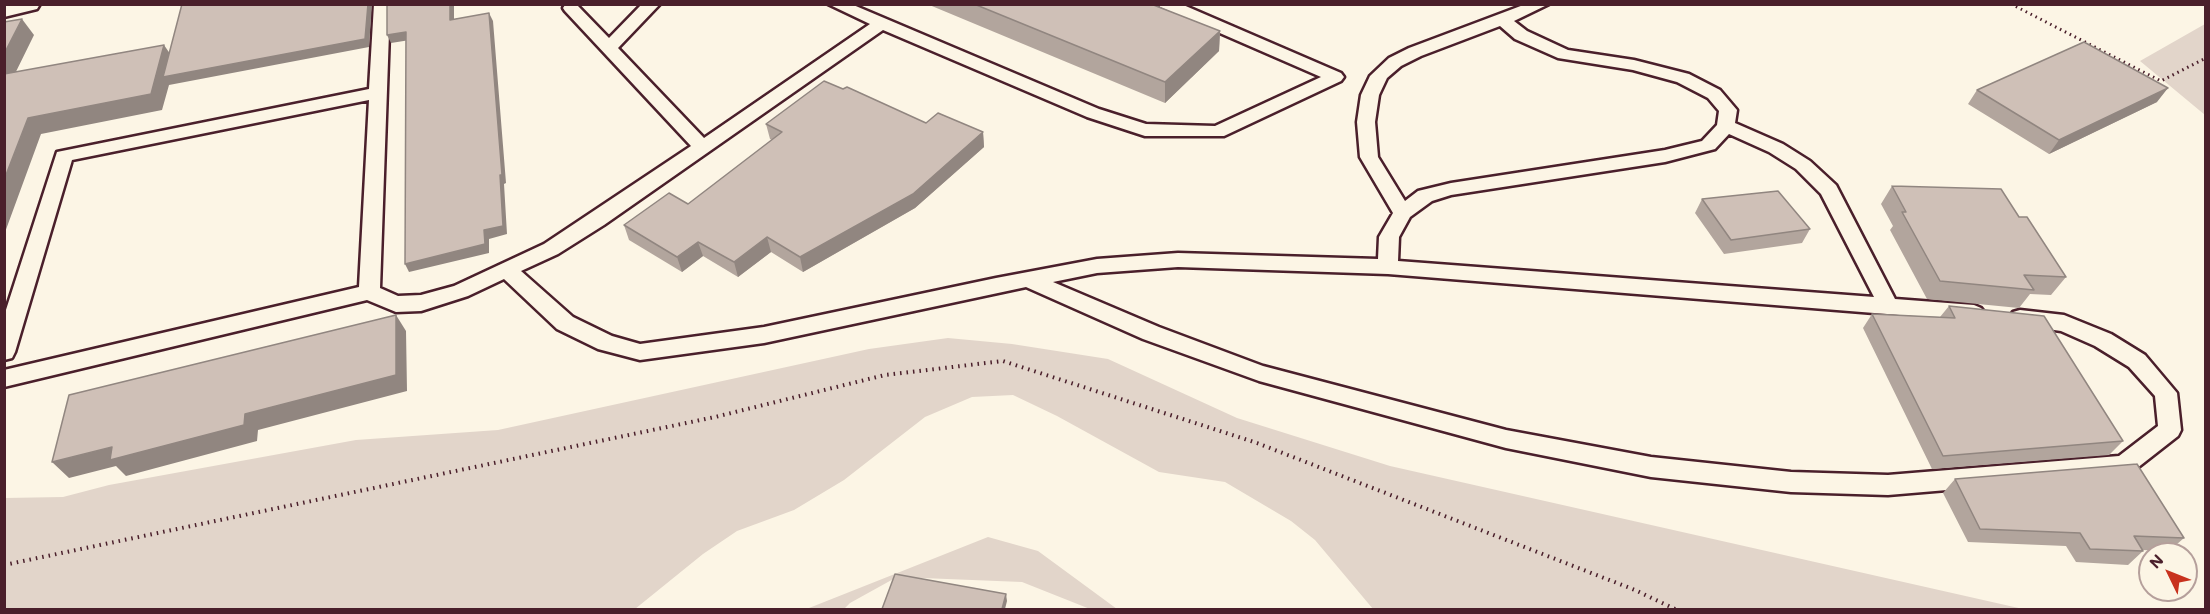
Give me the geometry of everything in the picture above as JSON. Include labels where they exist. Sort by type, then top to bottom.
[{"type":"street","points":[[4,9],[28,4]]},
{"type":"lane","points":[[369,292],[382,4]]},
{"type":"lane","points":[[609,48],[652,4]]},
{"type":"lane","points":[[836,4],[1092,113],[1146,130],[1218,132],[1335,76],[1166,4]]},
{"type":"lane","points":[[1402,213],[1369,157],[1366,122],[1370,95],[1379,76],[1395,62],[1415,52],[1540,4]]},
{"type":"lane","points":[[571,8],[702,147]]},
{"type":"lane","points":[[1388,267],[1389,237],[1402,213],[1425,196],[1450,189],[1665,156],[1708,145],[1726,126],[1728,110],[1714,94],[1683,78],[1634,65],[1564,54],[1521,35],[1502,20]]},
{"type":"lane","points":[[4,379],[369,292],[396,304],[421,303],[461,291],[551,249],[881,24]]},
{"type":"lane","points":[[4,352],[64,156],[378,93]]},
{"type":"lane","points":[[1726,126],[1776,148],[1803,165],[1828,190],[1888,305]]},
{"type":"lane","points":[[508,271],[564,323],[606,343],[640,352],[764,335],[1028,279],[1097,266],[1178,260],[1388,267],[1888,305],[2064,323],[2103,340],[2137,361],[2166,393],[2170,430],[2124,465],[1888,485],[1791,482],[1651,466],[1506,439],[1259,373],[1151,333],[1028,279]]},
{"type":"path","points":[[2011,4],[2161,81],[2205,58]]},
{"type":"path","points":[[4,565],[715,417],[885,375],[1004,361],[1257,443],[1635,590],[1677,609]]},
{"type":"shaded area","points":[[2205,24],[2205,115],[2140,61]]},
{"type":"shaded area","points":[[948,338],[1012,344],[1108,359],[1237,418],[1390,466],[2023,609],[1373,609],[1315,540],[1291,521],[1225,482],[1159,472],[1057,416],[1013,395],[972,397],[925,417],[844,480],[794,510],[737,531],[703,554],[635,609],[5,609],[5,498],[63,497],[109,485],[356,440],[498,430],[869,349]]},
{"type":"shaded area","points":[[988,537],[1038,551],[1117,609],[1090,609],[1022,582],[897,577],[850,603],[844,609],[804,610]]},
{"type":"building","points":[[182,4],[368,4],[365,39],[163,77]]},
{"type":"building","points":[[387,4],[450,4],[450,20],[489,13],[502,175],[500,175],[503,226],[484,230],[485,244],[405,264],[406,32],[387,35]]},
{"type":"building","points":[[974,4],[1151,4],[1220,31],[1165,82]]},
{"type":"building","points":[[22,19],[4,54],[4,22]]},
{"type":"building","points":[[2084,42],[2168,88],[2059,140],[1977,90]]},
{"type":"building","points":[[164,45],[151,94],[28,118],[4,180],[4,74]]},
{"type":"building","points":[[824,81],[843,89],[847,87],[926,123],[938,113],[983,132],[913,194],[800,257],[767,237],[734,262],[698,242],[677,257],[624,225],[669,193],[688,204],[782,132],[766,124]]},
{"type":"building","points":[[1892,186],[2001,189],[2019,217],[2027,217],[2066,277],[2024,275],[2034,290],[1940,281],[1902,212],[1906,212]]},
{"type":"building","points":[[1778,191],[1810,229],[1731,240],[1702,199]]},
{"type":"building","points":[[1949,306],[2044,316],[2123,441],[1943,456],[1872,314],[1955,318]]},
{"type":"building","points":[[396,315],[396,375],[245,414],[244,425],[110,460],[112,447],[52,462],[69,395]]},
{"type":"building","points":[[2137,464],[2184,538],[2134,536],[2138,543],[2138,551],[2090,549],[2080,533],[1980,529],[1955,479]]},
{"type":"building","points":[[895,574],[1006,594],[1002,609],[882,609]]}]
